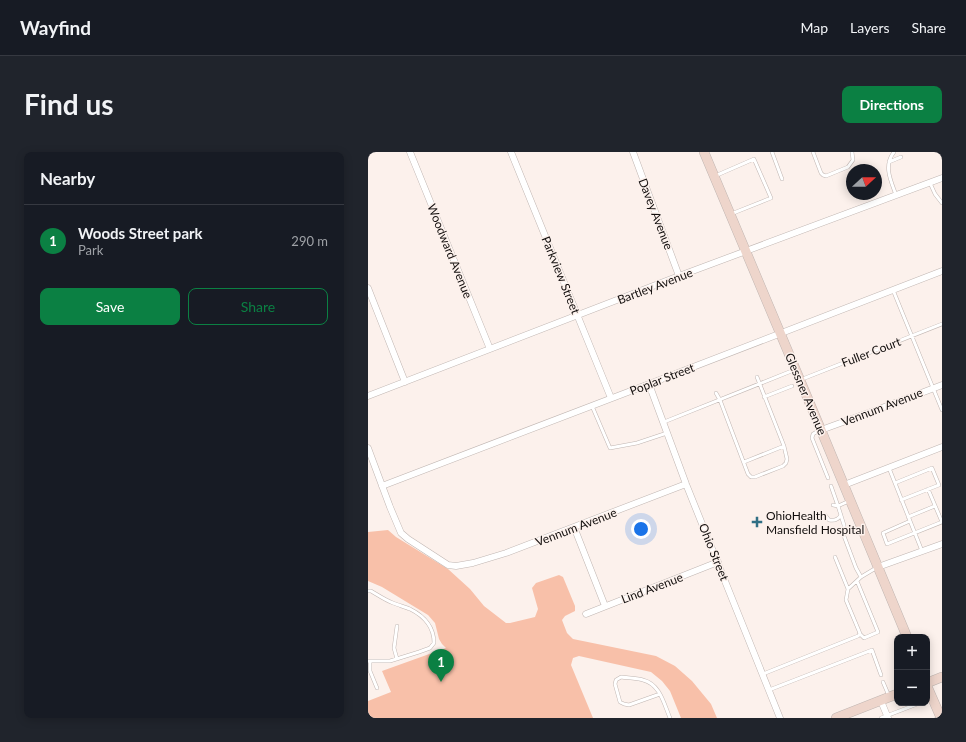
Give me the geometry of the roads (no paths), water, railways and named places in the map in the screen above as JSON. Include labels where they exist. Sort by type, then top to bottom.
[{"type":"street","name":"Woodward Avenue","points":[[410,152],[490,349]]},
{"type":"street","name":"Parkview Street","points":[[511,152],[611,398]]},
{"type":"street","name":"Davey Avenue","points":[[633,152],[680,276]]},
{"type":"street","name":"Glessner Avenue","points":[[704,152],[906,634]]},
{"type":"street","name":"Bartley Avenue","points":[[368,396],[577,315],[942,178]]},
{"type":"street","name":"Poplar Street","points":[[382,486],[942,271]]},
{"type":"street","points":[[368,288],[405,382]]},
{"type":"street","name":"Ohio Street","points":[[649,384],[686,484],[780,718]]},
{"type":"street","name":"Vennum Avenue","points":[[821,430],[942,385]]},
{"type":"street","points":[[844,485],[942,447]]},
{"type":"street","points":[[368,448],[382,486]]},
{"type":"street","name":"Vennum Avenue","points":[[382,486],[396,524],[401,533],[448,565],[456,566],[473,563],[506,553],[686,484]]},
{"type":"street","points":[[574,527],[605,606]]},
{"type":"street","points":[[878,567],[942,544]]},
{"type":"street","name":"Lind Avenue","points":[[586,614],[718,562]]},
{"type":"street","points":[[930,683],[942,677]]},
{"type":"street","points":[[836,718],[849,716],[893,696]]},
{"type":"street","points":[[930,700],[941,718]]},
{"type":"street","points":[[880,701],[885,717]]},
{"type":"lane","points":[[772,152],[782,179]]},
{"type":"lane","points":[[813,152],[821,172],[826,176],[848,167],[853,160],[852,152]]},
{"type":"lane","points":[[894,152],[889,162],[889,173],[896,195]]},
{"type":"lane","points":[[889,162],[901,157]]},
{"type":"lane","points":[[715,176],[754,159],[771,198],[731,214]]},
{"type":"lane","points":[[930,183],[934,194],[942,203]]},
{"type":"lane","points":[[893,290],[942,410]]},
{"type":"lane","name":"Fuller Court","points":[[800,380],[942,324]]},
{"type":"lane","points":[[663,422],[796,370]]},
{"type":"lane","points":[[716,393],[748,474],[751,477],[755,477],[783,466],[786,463],[787,458],[784,446],[756,377]]},
{"type":"lane","points":[[764,397],[792,386]]},
{"type":"lane","points":[[592,406],[610,448],[637,443],[667,433]]},
{"type":"lane","points":[[821,430],[813,434],[812,438],[828,478]]},
{"type":"lane","points":[[744,462],[784,446]]},
{"type":"lane","points":[[889,468],[922,551]]},
{"type":"lane","points":[[895,483],[932,468],[938,485],[901,500]]},
{"type":"lane","points":[[831,486],[844,525],[844,536],[861,577]]},
{"type":"lane","points":[[910,521],[883,533],[888,544],[942,522],[928,489]]},
{"type":"lane","points":[[833,505],[838,506],[850,500]]},
{"type":"lane","points":[[908,517],[935,506]]},
{"type":"lane","points":[[825,515],[829,520],[835,520],[840,514]]},
{"type":"lane","points":[[835,557],[848,589],[846,600],[860,634],[864,638],[878,632],[857,581]]},
{"type":"lane","points":[[848,589],[861,577],[878,567]]},
{"type":"lane","points":[[368,591],[371,591],[391,603],[410,609],[424,618],[434,636],[434,643],[430,648],[390,661],[369,662],[370,670],[377,688]]},
{"type":"lane","points":[[397,626],[394,648],[397,659]]},
{"type":"lane","points":[[763,674],[860,634]]},
{"type":"lane","points":[[769,690],[872,650],[881,675]]},
{"type":"lane","points":[[660,694],[629,705],[624,704],[620,702],[615,684],[616,680],[621,677],[644,680],[654,686],[660,694],[670,718]]},
{"type":"lane","points":[[883,682],[893,696]]},
{"type":"lane","points":[[885,717],[912,706]]},
{"type":"place","name":"OhioHealth Mansfield Hospital","points":[[757,522]]},
{"type":"place","name":"Woods Street park","points":[[441,682]]}]
